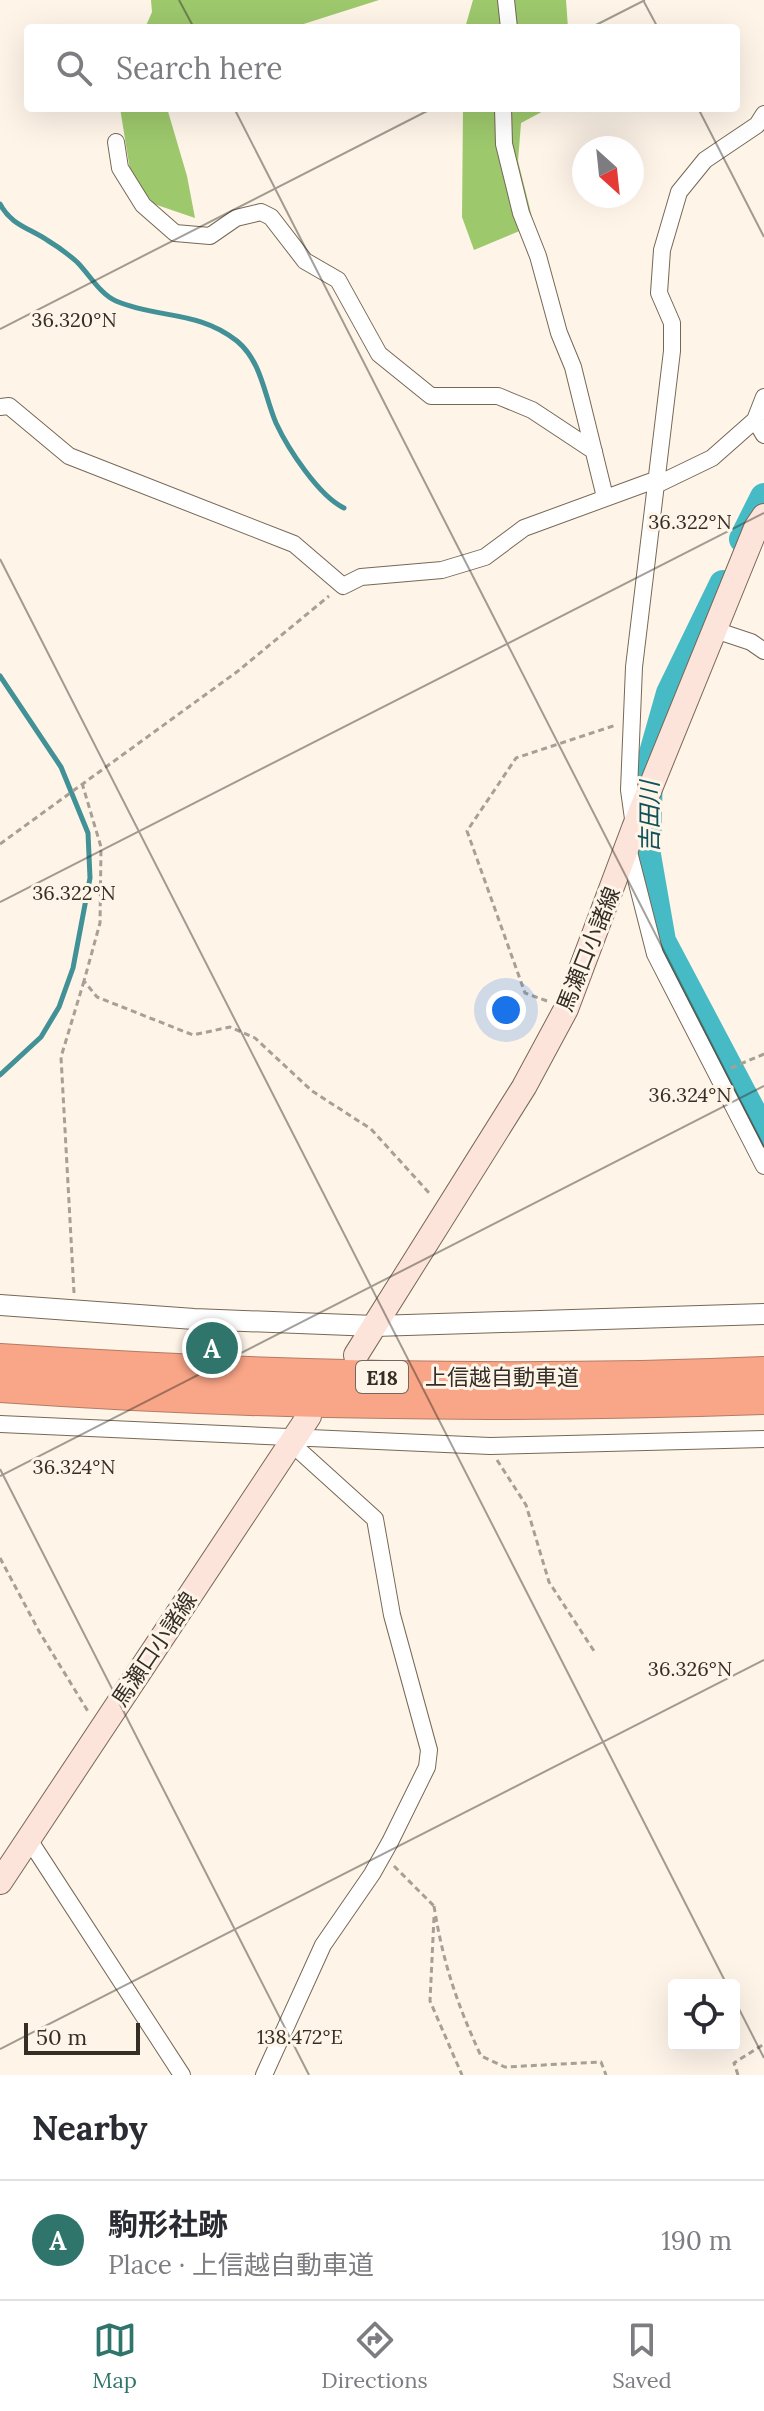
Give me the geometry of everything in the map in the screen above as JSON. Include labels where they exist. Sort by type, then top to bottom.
[{"type":"highway","name":"上信越自動車道","points":[[0,1359],[225,1372],[385,1377],[584,1377],[764,1372]]},
{"type":"highway","name":"上信越自動車道","points":[[0,1387],[342,1403],[566,1404],[764,1399]]},
{"type":"main road","name":"馬瀬口小諸線","points":[[356,1355],[524,1087],[566,1009],[631,838],[756,528],[764,516]]},
{"type":"main road","name":"馬瀬口小諸線","points":[[0,1882],[298,1432]]},
{"type":"street","points":[[506,0],[509,24]]},
{"type":"street","points":[[503,112],[504,144],[521,213],[573,367],[605,497]]},
{"type":"street","points":[[764,114],[757,125],[705,160],[679,192],[662,250],[659,293],[672,323],[672,351],[634,667],[629,790],[631,838],[655,954],[764,1166]]},
{"type":"street","points":[[116,142],[120,168],[143,205],[175,233],[210,236],[236,218],[261,212],[271,217],[305,261],[338,280],[379,354],[431,396],[498,396],[532,410],[594,451]]},
{"type":"street","points":[[0,407],[9,406],[69,456],[294,544],[343,586],[361,577],[442,570],[485,557],[524,528],[605,497],[654,483],[712,458],[755,420],[764,397]]},
{"type":"street","points":[[755,420],[764,435]]},
{"type":"street","points":[[715,630],[751,642],[764,651]]},
{"type":"street","points":[[0,1305],[375,1326],[764,1314]]},
{"type":"street","points":[[0,1424],[298,1432],[490,1446],[764,1439]]},
{"type":"street","points":[[264,2075],[323,1945],[383,1855],[427,1767],[429,1750],[395,1627],[375,1519],[298,1432]]},
{"type":"street","points":[[28,1838],[182,2075]]},
{"type":"path","points":[[0,844],[238,671],[343,586]]},
{"type":"path","points":[[566,1009],[525,993],[467,831],[516,758],[631,720]]},
{"type":"path","points":[[75,1310],[61,1057],[100,923],[101,847],[82,783]]},
{"type":"path","points":[[84,981],[97,997],[193,1035],[230,1027],[255,1038],[312,1091],[371,1129],[447,1213]]},
{"type":"path","points":[[716,1074],[764,1054]]},
{"type":"path","points":[[490,1446],[499,1466],[526,1505],[549,1582],[594,1651]]},
{"type":"path","points":[[0,1558],[40,1633],[99,1730]]},
{"type":"path","points":[[383,1855],[434,1906],[442,1953],[457,2004],[481,2056],[505,2067],[601,2062],[606,2075]]},
{"type":"path","points":[[434,1906],[430,2001],[462,2075]]},
{"type":"path","points":[[738,2075],[734,2063],[764,2044]]},
{"type":"green space","points":[[151,0],[379,0],[304,24],[147,24],[152,12]]},
{"type":"green space","points":[[473,0],[566,0],[568,24],[466,24]]},
{"type":"green space","points":[[121,112],[168,112],[187,176],[195,218],[154,204],[131,176]]},
{"type":"green space","points":[[463,112],[542,112],[521,123],[518,161],[534,225],[474,250],[462,217]]},
{"type":"waterway","points":[[0,204],[15,221],[74,259],[110,298],[132,307],[208,324],[237,341],[257,369],[276,423],[288,446],[315,483],[344,508]]},
{"type":"waterway","name":"吉田川","points":[[743,539],[764,497]]},
{"type":"waterway","name":"吉田川","points":[[723,584],[670,693],[649,767],[647,855],[662,941],[764,1134]]},
{"type":"waterway","points":[[0,676],[61,767],[88,833],[90,878],[73,968],[59,1007],[41,1037],[0,1075]]},
{"type":"place","name":"駒形社跡","points":[[212,1348]]}]
